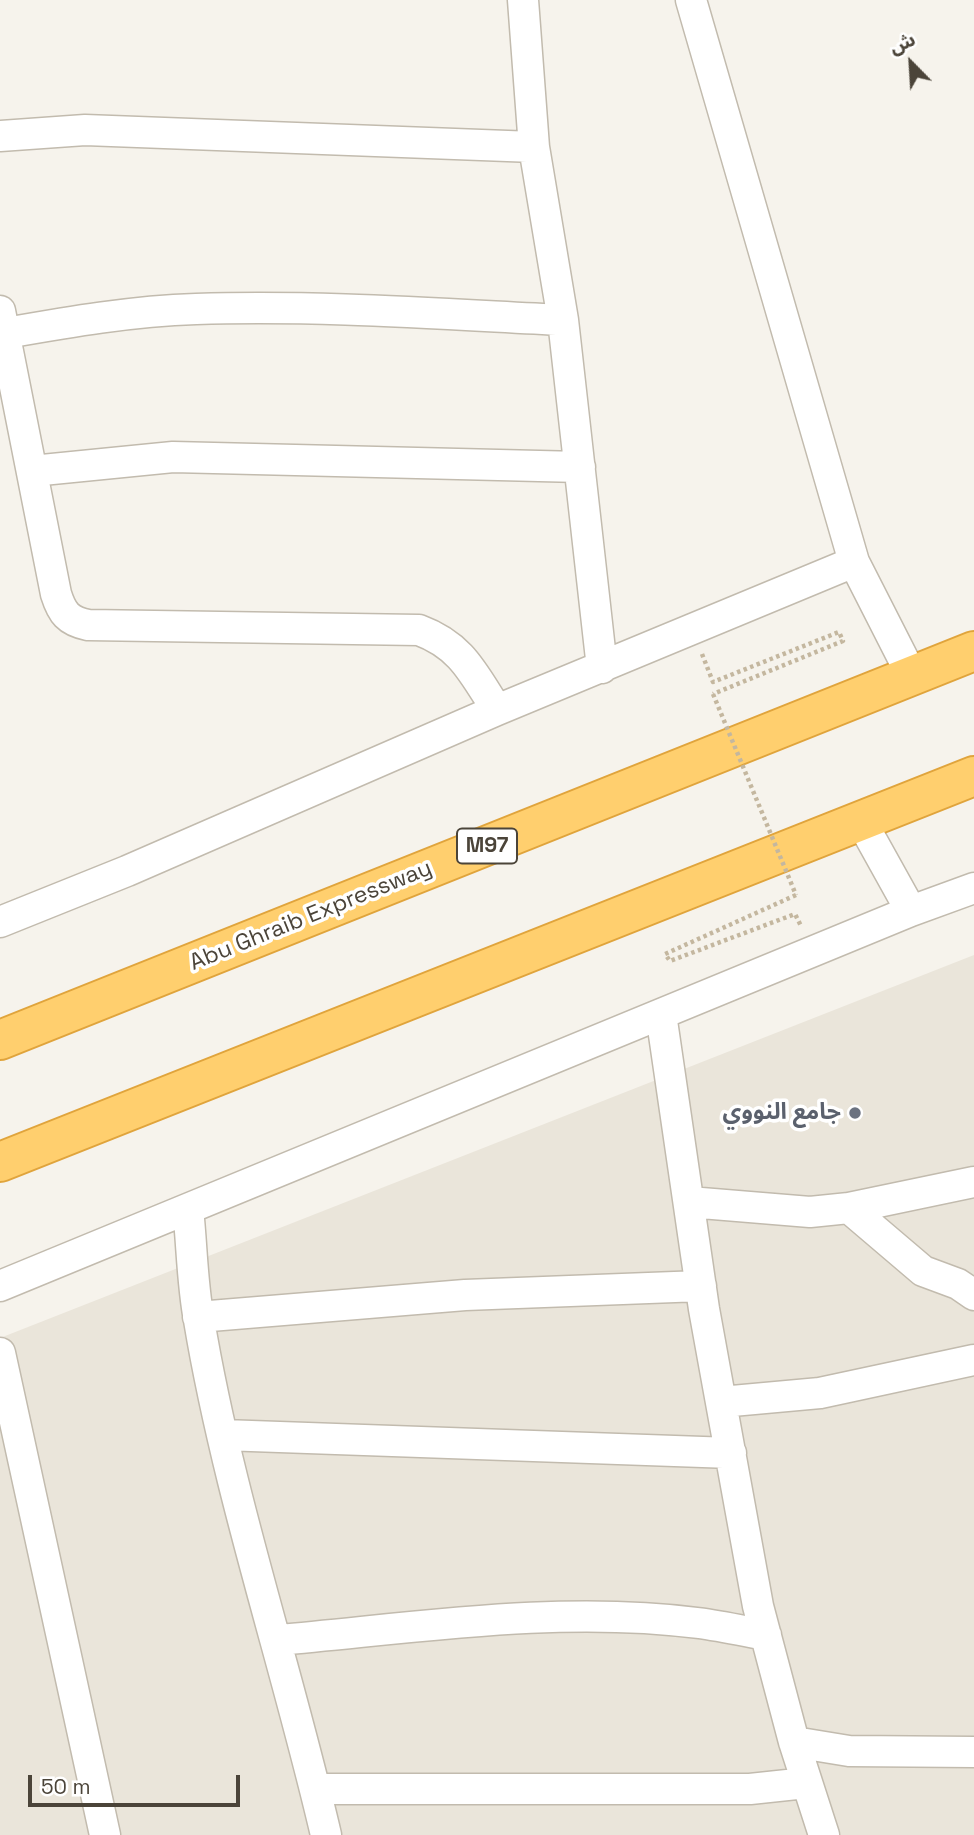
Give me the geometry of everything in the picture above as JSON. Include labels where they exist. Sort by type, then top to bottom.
[{"type":"highway","name":"Abu Ghraib Expressway","points":[[0,1040],[974,651]]},
{"type":"highway","points":[[0,1162],[974,776]]},
{"type":"street","points":[[523,0],[534,147],[563,320],[602,668]]},
{"type":"street","points":[[691,0],[855,562],[912,676]]},
{"type":"street","points":[[0,136],[85,130],[534,147]]},
{"type":"street","points":[[497,710],[460,655],[443,639],[419,630],[88,625],[71,622],[61,609],[56,594],[3,322],[195,309],[341,309],[563,320]]},
{"type":"street","points":[[32,471],[173,457],[580,467]]},
{"type":"street","points":[[0,922],[127,871],[497,710],[855,562]]},
{"type":"street","points":[[861,821],[911,911]]},
{"type":"street","points":[[0,1286],[911,911],[974,888]]},
{"type":"street","points":[[661,1014],[701,1286],[766,1635],[794,1742],[824,1835]]},
{"type":"street","points":[[689,1202],[810,1212],[849,1208],[974,1182]]},
{"type":"street","points":[[849,1208],[923,1271],[958,1284],[974,1294]]},
{"type":"street","points":[[188,1209],[198,1317],[223,1435],[278,1640],[326,1835]]},
{"type":"street","points":[[198,1317],[465,1295],[701,1286]]},
{"type":"street","points":[[0,1353],[104,1835]]},
{"type":"street","points":[[721,1402],[820,1393],[974,1360]]},
{"type":"street","points":[[223,1435],[731,1453]]},
{"type":"street","points":[[278,1640],[510,1620],[602,1618],[696,1623],[766,1635]]},
{"type":"street","points":[[794,1742],[849,1751],[974,1752]]},
{"type":"street","points":[[315,1789],[750,1789],[806,1783]]},
{"type":"path","points":[[713,682],[839,632],[843,641],[713,694],[796,895],[665,954],[670,961],[795,914]]},
{"type":"shaded area","points":[[974,955],[974,1835],[0,1835],[0,1338]]},
{"type":"place","name":"جامع النووي","points":[[855,1113]]}]
